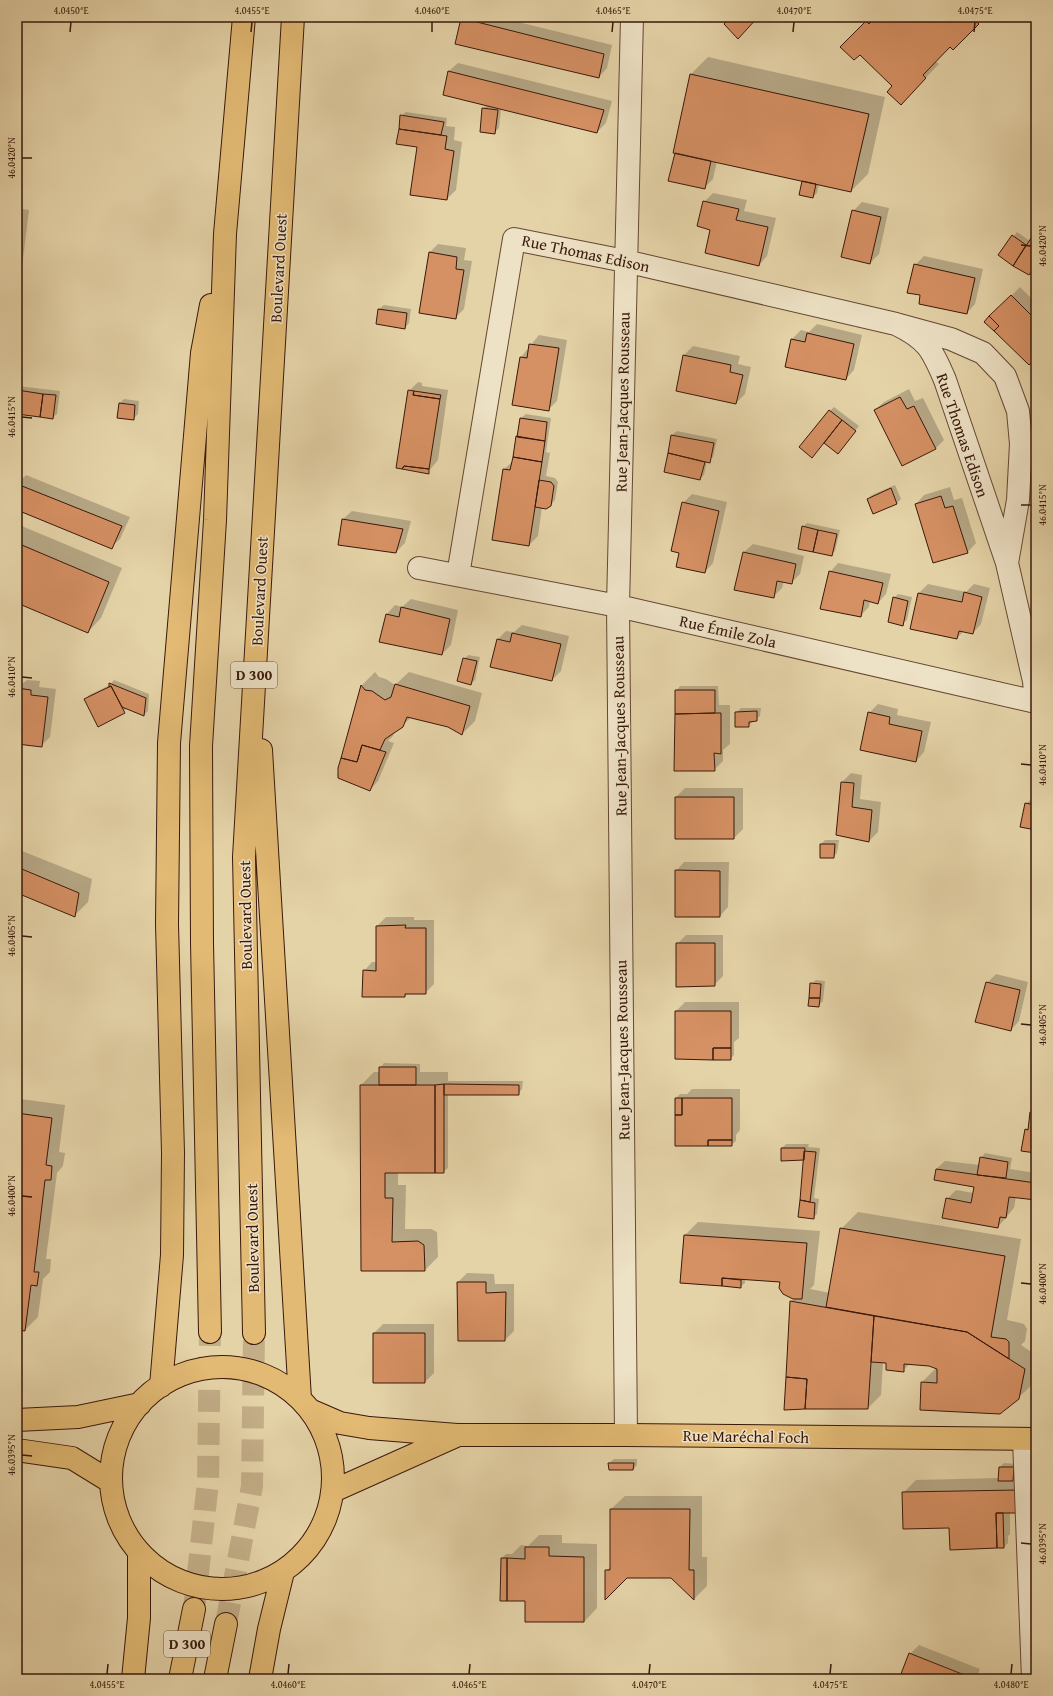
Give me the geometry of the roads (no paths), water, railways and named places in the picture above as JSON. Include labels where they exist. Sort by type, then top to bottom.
[{"type":"main road","points":[[210,1332],[202,943],[201,746],[215,520],[225,234],[244,17]]},
{"type":"main road","name":"Boulevard Ouest","points":[[254,1334],[244,857],[293,17]]},
{"type":"main road","points":[[161,1386],[172,1255],[173,1153],[167,924],[169,743],[202,353],[225,234]]},
{"type":"main road","points":[[255,658],[305,1405]]},
{"type":"main road","points":[[217,1367],[238,1368],[266,1376],[289,1390],[305,1405],[324,1433],[332,1462],[333,1491],[323,1525],[303,1555],[283,1572],[250,1586],[224,1590],[201,1587],[179,1581],[167,1574],[139,1553],[125,1532],[115,1508],[111,1482],[115,1451],[125,1425],[140,1404],[161,1386],[188,1372],[217,1367]]},
{"type":"main road","points":[[17,1420],[78,1417],[140,1404]]},
{"type":"main road","name":"Rue Maréchal Foch","points":[[305,1405],[340,1423],[369,1428],[457,1435],[1030,1439]]},
{"type":"main road","name":"Rue Maréchal Foch","points":[[333,1491],[457,1435]]},
{"type":"main road","points":[[17,1450],[72,1458],[111,1482]]},
{"type":"main road","points":[[133,1679],[139,1618],[139,1553]]},
{"type":"main road","points":[[260,1679],[269,1629],[283,1572]]},
{"type":"main road","name":"D 300","points":[[180,1679],[194,1609]]},
{"type":"main road","name":"D 300","points":[[216,1679],[226,1624]]},
{"type":"street","name":"Rue Jean-Jacques Rousseau","points":[[626,1435],[618,606],[625,261],[632,17]]},
{"type":"street","name":"Rue Thomas Edison","points":[[458,575],[514,239],[625,261],[896,324],[951,339],[983,353],[1005,376],[1018,411],[1021,444],[1018,500],[1007,563]]},
{"type":"street","name":"Rue Thomas Edison","points":[[896,324],[916,333],[933,351],[945,380],[1007,563],[1034,681],[1036,702]]},
{"type":"street","name":"Rue Émile Zola","points":[[419,568],[618,606],[1036,702]]},
{"type":"street","points":[[1030,1439],[1033,1679]]},
{"type":"tunnel","points":[[194,1609],[208,1482],[210,1332]]},
{"type":"tunnel","points":[[226,1624],[252,1486],[254,1333]]}]
